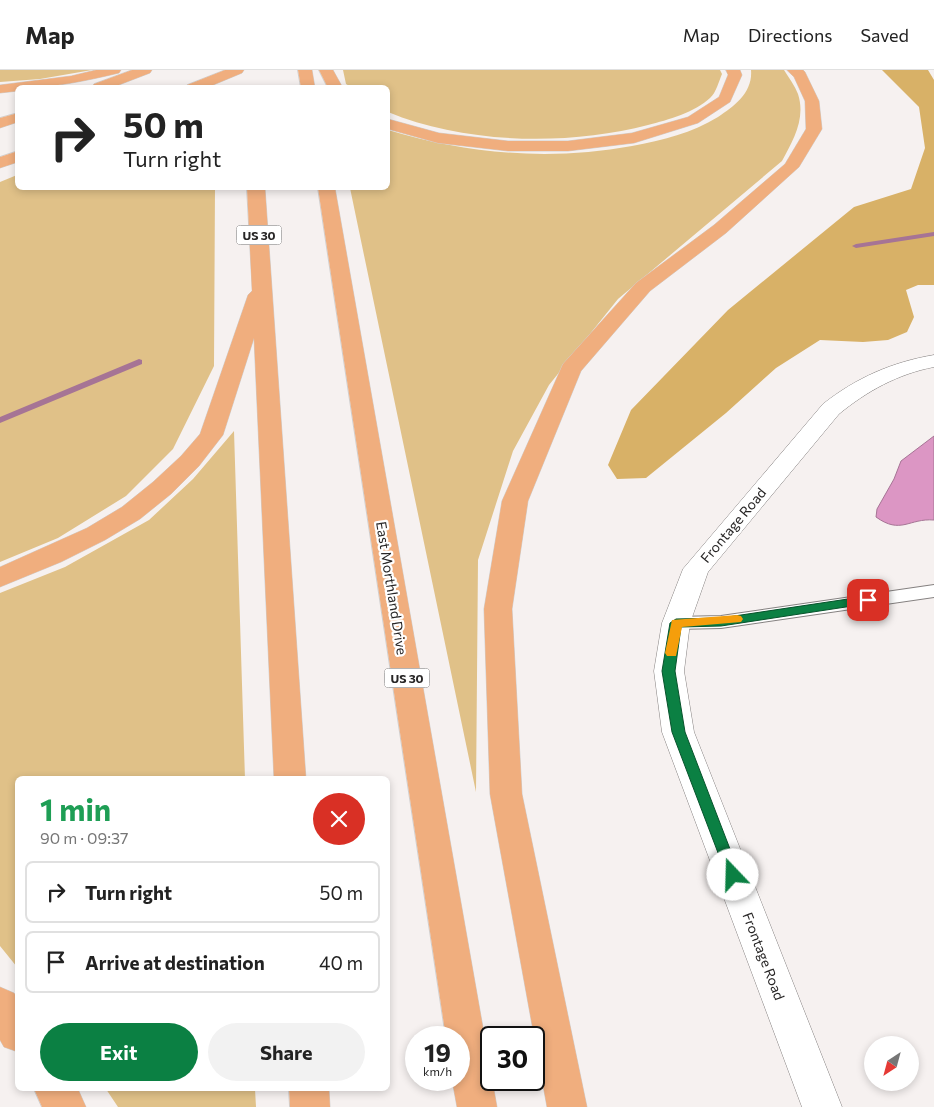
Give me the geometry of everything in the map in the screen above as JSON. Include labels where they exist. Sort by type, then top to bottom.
[{"type":"highway","points":[[32,85],[72,80],[114,70]]},
{"type":"highway","points":[[305,70],[308,85]]},
{"type":"highway","points":[[326,70],[334,85]]},
{"type":"highway","points":[[390,125],[438,138],[508,146],[568,146],[634,138],[693,120],[725,99],[735,75],[733,70]]},
{"type":"highway","points":[[567,1107],[506,794],[498,609],[515,501],[571,369],[643,287],[720,229],[791,167],[814,129],[812,101],[800,75],[794,70]]},
{"type":"highway","points":[[105,85],[140,72]]},
{"type":"highway","points":[[202,85],[244,73]]},
{"type":"highway","points":[[0,89],[15,87]]},
{"type":"highway","points":[[0,123],[15,118]]},
{"type":"highway","points":[[0,163],[15,157]]},
{"type":"highway","name":"US 30","points":[[256,190],[290,776]]},
{"type":"highway","name":"East Morthland Drive","points":[[326,190],[477,1107]]},
{"type":"highway","points":[[0,578],[52,556],[110,526],[144,503],[190,461],[211,435],[262,282]]},
{"type":"highway","points":[[0,1006],[15,1028]]},
{"type":"highway","points":[[55,1091],[66,1107]]},
{"type":"highway","points":[[309,1091],[310,1107]]},
{"type":"street","name":"Frontage Road","points":[[822,1107],[678,732],[668,671],[676,623],[696,569],[832,409],[850,393],[888,373],[934,362]]},
{"type":"lane","points":[[676,623],[721,622],[934,591]]},
{"type":"shaded area","points":[[0,70],[92,70],[40,79],[0,82]]},
{"type":"shaded area","points":[[343,70],[720,70],[722,74],[710,98],[681,115],[617,132],[550,139],[483,136],[418,123],[390,113],[390,85],[346,84]]},
{"type":"shaded area","points":[[751,70],[784,70],[798,94],[800,103],[799,121],[794,137],[782,161],[618,299],[549,385],[513,451],[478,560],[476,792],[350,190],[390,190],[390,131],[448,145],[478,150],[540,154],[601,151],[655,141],[708,123],[731,108],[742,98],[751,78]]},
{"type":"shaded area","points":[[882,70],[928,70],[934,80],[934,285],[918,285],[906,290],[914,317],[907,332],[888,340],[863,342],[820,340],[776,368],[726,413],[646,478],[617,479],[608,465],[631,410],[728,310],[854,207],[911,189],[925,148],[919,107]]},
{"type":"shaded area","points":[[15,176],[15,190],[215,190],[214,366],[173,449],[126,496],[58,538],[0,562],[0,182]]},
{"type":"shaded area","points":[[234,431],[245,776],[15,776],[15,965],[0,946],[0,593],[65,567],[149,520],[193,479]]},
{"type":"shaded area","points":[[934,436],[934,520],[892,525],[876,517],[877,509],[894,479],[901,461]]},
{"type":"shaded area","points":[[107,1091],[255,1091],[256,1107],[118,1107]]},
{"type":"waterway","points":[[856,246],[934,234]]},
{"type":"waterway","points":[[0,420],[139,362]]},
{"type":"slow traffic","points":[[671,653],[676,623],[721,622],[737,619]]},
{"type":"route","points":[[733,875],[678,732],[668,671],[676,623],[721,622],[868,600]]}]
